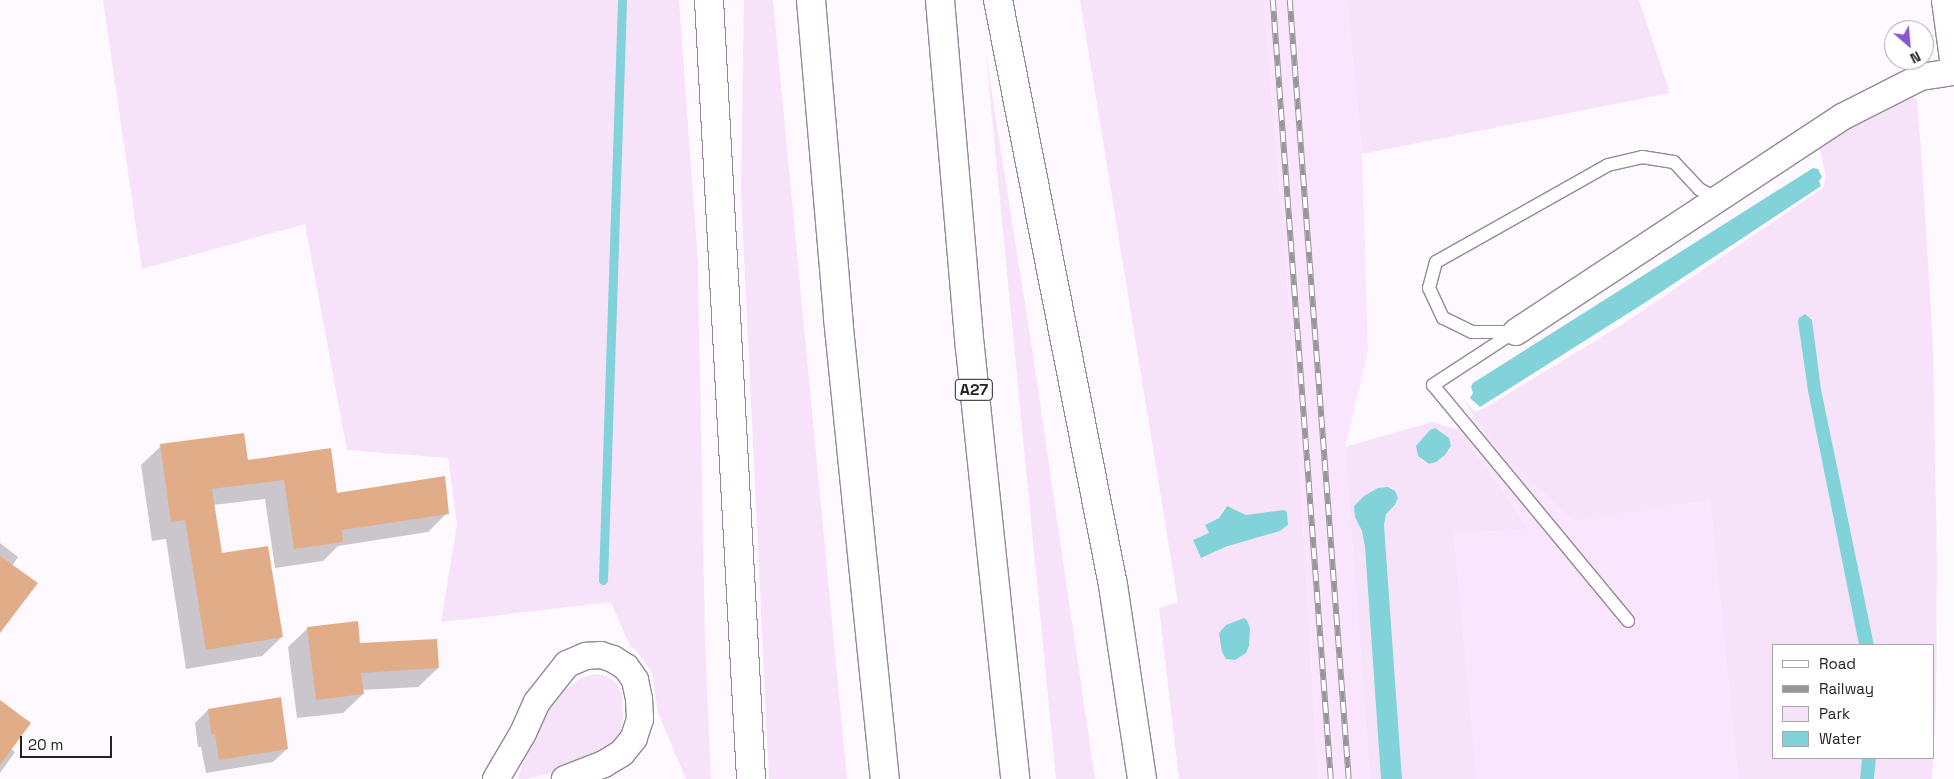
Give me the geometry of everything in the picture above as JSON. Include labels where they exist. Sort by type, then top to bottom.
[{"type":"main road","points":[[710,0],[751,779]]},
{"type":"main road","points":[[810,0],[838,318],[885,779]]},
{"type":"main road","name":"A27","points":[[940,0],[970,348],[1015,779]]},
{"type":"main road","points":[[998,0],[1111,575],[1142,779]]},
{"type":"main road","points":[[1946,0],[1954,59]]},
{"type":"street","points":[[1516,332],[1842,117],[1921,77],[1954,72]]},
{"type":"street","points":[[496,779],[519,740],[537,702],[567,664],[586,656],[601,655],[613,659],[626,667],[635,680],[639,698],[640,719],[634,738],[622,753],[604,764],[565,779]]},
{"type":"lane","points":[[1516,332],[1472,332],[1443,318],[1429,288],[1436,262],[1608,166],[1642,157],[1674,162],[1699,190],[1718,199]]},
{"type":"lane","points":[[1516,332],[1434,384],[1628,621]]},
{"type":"shaded area","points":[[1264,0],[1347,0],[1362,154],[1368,351],[1345,447],[1370,779],[1318,779],[1293,351]]},
{"type":"shaded area","points":[[1474,417],[1492,443],[1574,522],[1710,500],[1738,779],[1477,779],[1454,533],[1529,530],[1482,462],[1456,429]]},
{"type":"green space","points":[[103,0],[679,0],[698,263],[705,638],[711,779],[686,779],[658,713],[652,673],[637,651],[630,646],[611,602],[441,622],[457,524],[448,458],[347,450],[305,224],[142,269]]},
{"type":"green space","points":[[744,0],[773,0],[847,779],[769,779],[741,193]]},
{"type":"green space","points":[[1080,0],[1264,0],[1293,351],[1318,779],[1179,779],[1159,608],[1178,602]],"holes":[[[1225,507],[1246,515],[1287,513],[1288,525],[1280,531],[1225,547],[1201,558],[1193,540],[1209,533],[1205,525],[1219,518]]]},
{"type":"green space","points":[[1347,0],[1639,0],[1670,93],[1362,154]]},
{"type":"green space","points":[[986,56],[1032,348],[1095,779],[1056,779]]},
{"type":"green space","points":[[1913,97],[1917,99],[1933,345],[1937,563],[1934,740],[1934,644],[1874,644],[1821,389],[1811,317],[1798,322],[1801,344],[1808,391],[1859,644],[1772,644],[1772,759],[1862,759],[1860,779],[1738,779],[1710,500],[1574,522],[1492,443],[1462,398],[1475,412],[1485,408],[1623,324],[1823,188],[1826,175],[1818,142],[1898,100]]},
{"type":"green space","points":[[1432,422],[1456,429],[1482,462],[1529,530],[1454,533],[1477,779],[1402,779],[1384,525],[1386,514],[1396,505],[1398,498],[1392,488],[1382,487],[1354,506],[1355,517],[1362,531],[1365,547],[1381,779],[1370,779],[1345,447]],"holes":[[[1449,438],[1451,449],[1436,462],[1429,464],[1421,460]]]},
{"type":"green space","points":[[593,674],[607,676],[616,683],[622,695],[623,720],[618,737],[608,752],[564,770],[528,779],[518,779],[527,748],[544,716],[562,693],[579,679]]},
{"type":"green space","points":[[1876,759],[1933,759],[1932,779],[1874,779]]},
{"type":"water","points":[[1813,168],[1818,169],[1822,177],[1819,181],[1821,186],[1649,300],[1480,407],[1470,398],[1473,393],[1471,387],[1473,383]]},
{"type":"water","points":[[1805,314],[1812,320],[1821,389],[1874,644],[1859,644],[1808,391],[1799,318]]},
{"type":"water","points":[[1435,428],[1449,438],[1451,446],[1445,455],[1436,462],[1429,464],[1418,456],[1416,446],[1430,430]]},
{"type":"water","points":[[1388,487],[1395,491],[1398,498],[1395,505],[1386,514],[1384,525],[1402,779],[1381,779],[1365,547],[1362,531],[1355,517],[1354,506],[1364,496],[1378,488]]},
{"type":"water","points":[[1227,506],[1246,515],[1284,510],[1287,512],[1288,525],[1280,531],[1225,547],[1201,558],[1193,540],[1209,533],[1205,525],[1219,518]]},
{"type":"water","points":[[1244,618],[1247,620],[1250,628],[1249,646],[1246,653],[1235,660],[1226,659],[1222,652],[1219,633],[1226,625]]},
{"type":"water","points":[[1862,759],[1876,759],[1874,779],[1860,779]]},
{"type":"building","points":[[244,433],[248,460],[331,448],[337,493],[445,476],[449,514],[342,530],[343,542],[294,549],[284,480],[212,489],[222,553],[268,546],[283,637],[206,650],[185,520],[171,522],[160,444]]},
{"type":"building","points":[[0,556],[38,583],[0,633]]},
{"type":"building","points":[[358,621],[360,643],[437,639],[439,668],[361,673],[364,694],[316,700],[307,627]]},
{"type":"building","points":[[281,697],[288,749],[219,760],[215,734],[211,734],[208,709]]},
{"type":"building","points":[[0,700],[31,723],[0,765]]},
{"type":"waterway","points":[[603,580],[622,0]]},
{"type":"railway","points":[[1273,0],[1331,779]]},
{"type":"railway","points":[[1290,0],[1349,779]]}]
